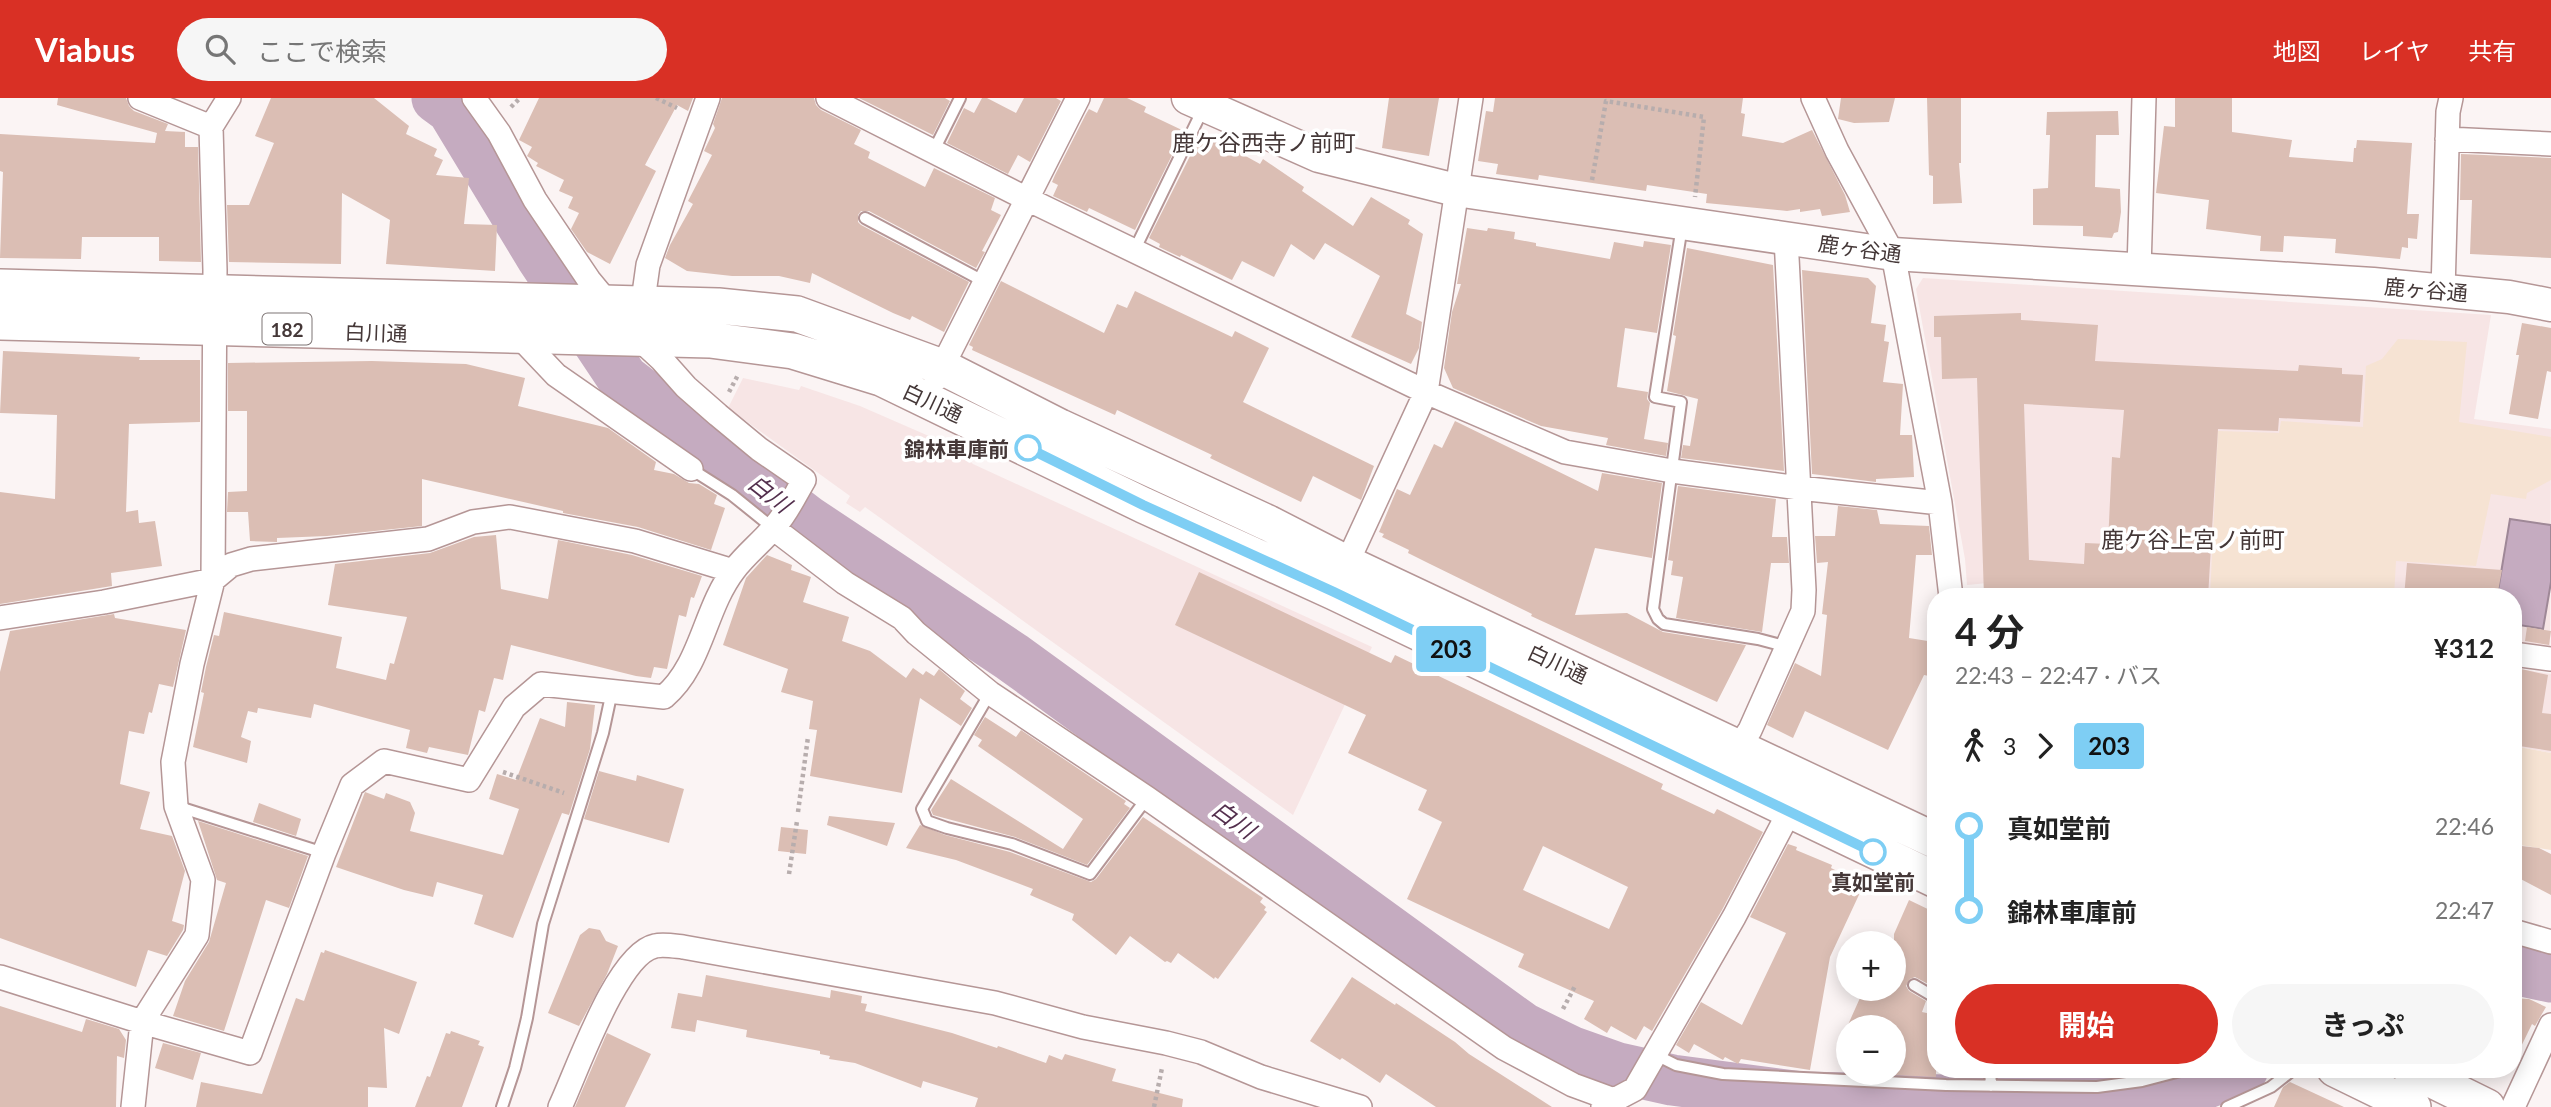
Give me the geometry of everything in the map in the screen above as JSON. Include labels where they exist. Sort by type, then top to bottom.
[{"type":"main road","name":"白川通","points":[[0,286],[719,306],[797,314],[942,367],[1060,427],[1268,523],[1340,577],[1789,811],[1927,876]]},
{"type":"main road","name":"白川通","points":[[0,322],[710,340],[793,351],[881,378],[1143,505],[1340,577],[1738,748],[1927,837]]},
{"type":"main road","points":[[2353,1078],[2413,1107]]},
{"type":"main road","points":[[2428,1078],[2487,1107]]},
{"type":"street","points":[[140,98],[211,127]]},
{"type":"street","points":[[133,1107],[142,1022],[197,935],[203,880],[176,806],[173,762],[192,664],[213,580],[215,292],[211,127],[229,98]]},
{"type":"street","points":[[0,977],[250,1053],[352,785],[384,761],[469,780],[514,707],[541,684],[664,697],[677,685],[691,663],[709,617],[733,571],[776,526],[803,480],[759,449],[686,387],[662,360],[630,339],[616,304],[589,280],[535,200],[499,133],[474,98]]},
{"type":"street","points":[[616,304],[648,264],[708,98]]},
{"type":"street","points":[[828,98],[1027,200],[1426,392],[1565,452],[1672,471],[1940,503]]},
{"type":"street","points":[[926,399],[1078,98]]},
{"type":"street","points":[[1340,577],[1426,392],[1471,98]]},
{"type":"street","points":[[1813,98],[1837,151],[1893,254],[1940,503],[1950,588]]},
{"type":"street","points":[[2139,270],[2144,98]]},
{"type":"street","points":[[2443,291],[2447,139],[2451,98]]},
{"type":"street","name":"鹿ヶ谷通","points":[[1196,102],[1319,156],[1456,190],[1893,254],[2373,284],[2509,297],[2551,305]]},
{"type":"street","points":[[2447,139],[2551,144]]},
{"type":"street","points":[[1738,748],[1750,730],[1803,611],[1786,238]]},
{"type":"street","points":[[616,304],[630,339]]},
{"type":"street","points":[[519,336],[556,375],[691,468]]},
{"type":"street","points":[[0,618],[104,602],[213,580],[231,565],[251,559],[428,539],[473,522],[510,517],[635,541],[733,571]]},
{"type":"street","points":[[776,526],[845,583],[902,618],[916,633],[990,693],[1147,798],[1504,1048],[1607,1104],[1635,1089],[1734,917],[1806,781]]},
{"type":"street","points":[[2522,655],[2551,659]]},
{"type":"street","points":[[2522,934],[2551,942]]},
{"type":"street","points":[[560,1107],[612,989],[635,957],[655,946],[682,947],[995,1003],[1083,1027],[1201,1052],[1261,1077],[1360,1107]]},
{"type":"street","points":[[2513,1107],[2551,1025]]},
{"type":"lane","points":[[933,152],[960,98]]},
{"type":"lane","points":[[1134,251],[1196,102]]},
{"type":"lane","points":[[866,218],[985,282]]},
{"type":"lane","points":[[1687,224],[1655,397],[1681,402],[1653,609],[1657,619],[1664,624],[1758,639],[1788,647]]},
{"type":"lane","points":[[691,468],[776,526]]},
{"type":"lane","points":[[502,1107],[525,1028],[543,924],[603,733],[612,691]]},
{"type":"lane","points":[[990,693],[922,809],[927,821],[1012,844],[1090,874],[1147,798]]},
{"type":"lane","points":[[176,806],[324,853]]},
{"type":"lane","points":[[1914,985],[1927,993]]},
{"type":"lane","points":[[1652,1059],[1723,1074],[1871,1083],[2097,1087],[2154,1078]]},
{"type":"lane","points":[[1991,1078],[1991,1086]]},
{"type":"lane","points":[[2227,1107],[2271,1087],[2282,1078]]},
{"type":"path","points":[[1587,209],[1606,101],[1704,117],[1687,224]]},
{"type":"path","points":[[798,812],[808,737]]},
{"type":"path","points":[[478,766],[520,777],[582,800]]},
{"type":"path","points":[[789,874],[797,821]]},
{"type":"path","points":[[1563,1009],[1575,986]]},
{"type":"path","points":[[1154,1107],[1166,1043]]},
{"type":"shaded area","points":[[1923,278],[2491,315],[2474,419],[2551,429],[2550,650],[2522,647],[2522,588],[2034,588],[2029,579],[1967,585],[1965,559],[1916,289]]},
{"type":"shaded area","points":[[2398,339],[2467,342],[2459,422],[2551,437],[2551,480],[2527,493],[2526,499],[2491,494],[2476,566],[2396,561],[2394,588],[2210,588],[2218,431],[2279,433],[2281,421],[2363,427],[2366,366],[2382,359]]},
{"type":"shaded area","points":[[743,378],[799,390],[801,386],[860,406],[954,447],[973,464],[1372,647],[1293,815],[865,507],[860,512],[846,503],[850,496],[728,408]]},
{"type":"shaded area","points":[[2510,519],[2551,525],[2551,582],[2543,629],[2522,626],[2522,588],[2498,588]]},
{"type":"shaded area","points":[[2522,669],[2551,674],[2551,753],[2522,748]]},
{"type":"shaded area","points":[[2522,748],[2551,753],[2551,850],[2522,845]]},
{"type":"building","points":[[58,98],[126,98],[134,111],[168,124],[165,131],[185,132],[185,147],[198,147],[201,262],[159,261],[159,237],[82,237],[81,259],[0,258],[3,172],[0,171],[0,134],[155,143],[157,133],[57,105]]},
{"type":"building","points":[[271,98],[374,98],[409,126],[406,134],[437,149],[434,156],[443,160],[436,175],[469,178],[464,224],[497,225],[495,271],[386,264],[390,220],[342,193],[341,264],[229,262],[227,205],[249,205],[274,143],[255,136]]},
{"type":"building","points":[[539,98],[693,98],[688,111],[677,105],[645,165],[656,171],[610,264],[587,252],[571,229],[579,213],[568,208],[573,197],[559,191],[564,180],[536,166],[538,163],[527,156],[532,147],[519,140]]},
{"type":"building","points":[[722,98],[814,98],[821,110],[861,130],[854,144],[870,152],[868,158],[925,187],[934,168],[995,198],[991,210],[1001,215],[976,268],[869,211],[861,211],[858,215],[861,225],[969,282],[944,332],[912,316],[910,320],[893,313],[812,273],[810,283],[779,276],[732,276],[687,271],[665,258],[693,204],[688,201],[712,155],[704,151],[715,128],[713,124]]},
{"type":"building","points":[[859,98],[945,98],[950,101],[933,135]]},
{"type":"building","points":[[982,98],[1016,113],[1024,98],[1056,98],[1061,101],[1030,162],[1018,155],[1008,174],[947,143],[964,108],[974,113]]},
{"type":"building","points":[[1104,98],[1127,98],[1146,107],[1144,112],[1184,131],[1135,230],[1089,208],[1087,212],[1053,196],[1058,185],[1052,182],[1086,114],[1089,109],[1097,113]]},
{"type":"building","points":[[1389,98],[1439,98],[1429,156],[1382,148]]},
{"type":"building","points":[[1495,98],[1743,98],[1741,113],[1745,114],[1742,136],[1783,143],[1812,130],[1845,195],[1850,212],[1822,216],[1820,209],[1800,212],[1800,209],[1787,211],[1706,203],[1707,194],[1647,185],[1646,191],[1539,175],[1538,180],[1496,174],[1498,164],[1478,161],[1486,111],[1493,112]]},
{"type":"building","points":[[1841,98],[1895,98],[1889,122],[1854,123],[1838,119]]},
{"type":"building","points":[[1927,98],[1961,98],[1959,163],[1962,203],[1933,204],[1933,176],[1929,175]]},
{"type":"building","points":[[2175,98],[2232,98],[2232,132],[2292,140],[2289,157],[2353,162],[2357,140],[2412,143],[2407,214],[2419,214],[2417,239],[2408,238],[2408,248],[2402,247],[2400,259],[2335,253],[2336,239],[2284,236],[2283,252],[2260,251],[2261,236],[2206,229],[2209,200],[2156,193],[2164,126],[2175,127]]},
{"type":"building","points":[[2118,111],[2119,135],[2096,135],[2095,187],[2120,189],[2118,232],[2114,233],[2112,238],[2083,236],[2083,226],[2033,225],[2033,189],[2048,188],[2050,135],[2046,135],[2047,112]]},
{"type":"building","points":[[1202,132],[1260,164],[1263,159],[1304,187],[1302,191],[1353,226],[1371,197],[1410,220],[1408,224],[1423,234],[1406,314],[1422,322],[1419,348],[1411,364],[1351,337],[1380,276],[1325,243],[1314,260],[1291,244],[1274,277],[1242,261],[1232,280],[1159,247],[1160,244],[1149,238]]},
{"type":"building","points":[[2461,154],[2551,158],[2551,258],[2470,254],[2472,200],[2460,200]]},
{"type":"building","points":[[1467,228],[1515,232],[1514,239],[1536,243],[1536,246],[1610,259],[1614,242],[1643,247],[1644,241],[1671,245],[1657,333],[1625,328],[1617,387],[1648,392],[1647,399],[1650,403],[1644,439],[1668,443],[1666,456],[1606,445],[1608,438],[1541,426],[1453,388],[1444,368],[1452,312],[1461,284],[1457,284]]},
{"type":"building","points":[[1687,248],[1773,265],[1784,471],[1681,458],[1683,445],[1690,446],[1698,399],[1667,391]]},
{"type":"building","points":[[1802,270],[1868,278],[1876,286],[1871,323],[1886,325],[1884,341],[1889,342],[1883,382],[1903,384],[1900,435],[1912,435],[1914,477],[1876,479],[1876,482],[1812,474]]},
{"type":"building","points":[[1001,281],[1104,333],[1117,304],[1127,308],[1135,291],[1232,337],[1235,331],[1269,348],[1243,402],[1374,466],[1361,500],[1313,476],[1301,502],[1210,458],[1212,455],[1117,410],[1115,415],[972,350],[973,347],[969,345]]},
{"type":"building","points":[[2021,313],[2021,320],[2098,325],[2095,361],[2298,371],[2299,365],[2342,368],[2342,374],[2363,375],[2360,422],[2279,418],[2278,431],[2218,429],[2209,588],[1984,588],[1977,378],[1942,379],[1941,337],[1934,337],[1934,316]],"holes":[[[2024,404],[2124,410],[2120,458],[2112,457],[2108,544],[2085,543],[2084,564],[2029,560]]]},
{"type":"building","points":[[2522,323],[2551,328],[2551,372],[2547,371],[2538,419],[2509,414]]},
{"type":"building","points":[[3,351],[140,357],[139,360],[200,360],[200,422],[129,424],[126,512],[138,510],[139,523],[155,521],[162,566],[111,573],[112,586],[0,604],[0,492],[55,499],[57,415],[0,413]]},
{"type":"building","points":[[372,361],[466,364],[525,378],[518,406],[608,428],[656,462],[654,470],[674,474],[717,495],[714,504],[725,508],[711,550],[638,527],[563,513],[422,479],[422,526],[327,536],[277,538],[277,542],[250,541],[248,512],[227,512],[228,492],[247,491],[247,411],[228,411],[228,363]]},
{"type":"building","points":[[1455,421],[1598,491],[1602,473],[1662,483],[1652,558],[1595,548],[1575,615],[1627,613],[1663,632],[1746,645],[1717,702],[1531,616],[1532,614],[1408,553],[1409,550],[1382,537],[1384,534],[1379,532],[1397,489],[1410,495],[1434,444],[1442,448]]},
{"type":"building","points":[[1678,486],[1776,499],[1772,537],[1787,537],[1789,563],[1771,563],[1762,632],[1676,618],[1683,577],[1671,575],[1673,561],[1668,560]]},
{"type":"building","points":[[1838,506],[1877,510],[1880,524],[1929,526],[1932,555],[1916,555],[1909,638],[1927,641],[1927,676],[1924,675],[1888,750],[1805,711],[1793,738],[1767,725],[1795,663],[1821,676],[1827,615],[1822,614],[1828,562],[1817,563],[1815,536],[1835,536]]},
{"type":"building","points":[[496,535],[501,589],[548,599],[558,540],[632,555],[702,576],[694,598],[691,597],[686,617],[679,615],[667,669],[654,667],[651,678],[636,676],[511,645],[503,680],[494,678],[485,712],[479,710],[468,755],[429,747],[427,753],[406,748],[410,730],[314,704],[311,718],[258,708],[257,713],[248,711],[241,737],[251,741],[247,763],[193,747],[204,693],[201,692],[206,667],[214,635],[219,636],[224,612],[342,637],[336,668],[386,680],[390,663],[394,664],[407,617],[328,605],[335,564],[430,553],[474,537]]},
{"type":"building","points":[[767,555],[792,565],[791,570],[811,577],[803,602],[849,617],[842,641],[870,651],[906,678],[913,668],[923,675],[926,671],[934,676],[939,669],[965,691],[960,699],[972,708],[961,726],[920,698],[902,793],[810,776],[817,730],[809,729],[813,701],[781,692],[788,669],[723,645],[746,578]]},
{"type":"building","points":[[2407,563],[2502,570],[2499,588],[2405,588]]},
{"type":"building","points":[[1199,572],[1391,663],[1395,655],[1663,784],[1661,789],[1714,814],[1717,809],[1763,832],[1722,910],[1652,1031],[1644,1026],[1636,1040],[1611,1026],[1607,1033],[1584,1019],[1594,1001],[1518,967],[1524,954],[1407,899],[1442,822],[1418,810],[1427,790],[1348,753],[1366,715],[1175,625]],"holes":[[[1543,846],[1628,887],[1609,929],[1523,890]]]},
{"type":"building","points":[[114,614],[115,618],[186,630],[173,687],[159,684],[144,734],[129,731],[120,784],[150,792],[140,829],[172,836],[185,871],[172,921],[184,925],[183,930],[167,956],[148,950],[136,987],[0,938],[0,672],[10,631]]},
{"type":"building","points":[[2527,627],[2551,631],[2549,645],[2525,641]]},
{"type":"building","points":[[2522,669],[2548,675],[2542,713],[2551,714],[2551,751],[2522,746]]},
{"type":"building","points":[[567,702],[595,705],[590,749],[569,815],[562,813],[513,938],[474,924],[483,895],[437,882],[433,897],[336,867],[365,792],[384,799],[386,793],[410,802],[415,813],[410,831],[503,855],[519,809],[489,799],[497,774],[516,780],[540,718],[565,727]]},
{"type":"building","points":[[985,717],[1016,737],[1021,730],[1126,801],[1124,804],[1130,808],[1087,865],[1015,837],[933,815],[931,810],[951,779],[1063,849],[1083,819],[978,746],[982,740],[974,735]]},
{"type":"building","points":[[599,771],[636,781],[637,775],[684,789],[669,843],[584,819]]},
{"type":"building","points":[[259,803],[301,819],[296,836],[253,822]]},
{"type":"building","points":[[829,816],[895,823],[887,846],[827,825]]},
{"type":"building","points":[[1143,817],[1263,898],[1260,902],[1267,912],[1218,979],[1214,979],[1178,953],[1171,963],[1165,962],[1130,936],[1116,955],[1072,920],[1074,914],[1030,895],[1033,889],[956,860],[906,848],[920,825],[945,835],[1010,852],[1091,882]]},
{"type":"building","points":[[198,821],[308,856],[289,908],[266,900],[224,1031],[173,1016],[185,981],[209,942],[226,883],[217,880]]},
{"type":"building","points":[[781,827],[808,830],[806,854],[778,851]]},
{"type":"building","points":[[1788,844],[1864,884],[1842,931],[1836,931],[1836,944],[1830,957],[1810,1070],[1741,1059],[1738,1064],[1725,1057],[1723,1060],[1694,1044],[1689,1053],[1676,1045],[1701,1002],[1742,1025],[1786,933],[1750,917]]},
{"type":"building","points":[[2522,846],[2539,848],[2551,854],[2551,895],[2522,880]]},
{"type":"building","points":[[1909,900],[1927,909],[1927,983],[1915,977],[1910,979],[1906,986],[1906,931],[1895,931]]},
{"type":"building","points":[[589,928],[600,930],[606,941],[618,946],[607,974],[579,1026],[548,1013],[580,935]]},
{"type":"building","points":[[325,950],[417,982],[399,1034],[384,1028],[387,1088],[368,1087],[368,1107],[196,1107],[201,1082],[262,1094],[296,998],[304,1001],[321,952],[324,953]]},
{"type":"building","points":[[706,975],[830,998],[831,990],[862,996],[861,1003],[867,1004],[865,1011],[952,1033],[997,1048],[998,1046],[1046,1063],[1049,1055],[1062,1060],[1065,1054],[1116,1069],[1112,1081],[1183,1099],[1182,1107],[975,1107],[978,1098],[923,1081],[921,1088],[855,1063],[829,1059],[830,1056],[820,1054],[820,1051],[746,1037],[747,1030],[697,1020],[695,1032],[671,1028],[678,993],[702,997]]},
{"type":"building","points":[[1352,977],[1395,1005],[1396,1003],[1552,1107],[1436,1107],[1386,1074],[1380,1083],[1310,1041]]},
{"type":"building","points":[[1906,986],[1909,991],[1926,1001],[1922,1012],[1927,1013],[1927,1077],[1906,1076],[1906,1015],[1852,1015],[1859,1001],[1906,1001]]},
{"type":"building","points":[[2522,999],[2546,1007],[2535,1026],[2532,1024],[2522,1045]]},
{"type":"building","points":[[0,1006],[82,1032],[86,1019],[119,1029],[126,1040],[124,1058],[117,1056],[116,1107],[0,1107]]},
{"type":"building","points":[[451,1031],[480,1041],[478,1045],[484,1047],[462,1107],[415,1107],[427,1076],[430,1077],[446,1033],[450,1034]]},
{"type":"building","points":[[607,1033],[651,1054],[625,1107],[575,1107]]},
{"type":"building","points":[[163,1043],[201,1053],[193,1080],[155,1068]]},
{"type":"building","points":[[2290,1082],[2344,1107],[2274,1107],[2283,1087]]},
{"type":"waterway","name":"白川","points":[[437,98],[452,109],[541,256],[623,379],[806,520],[1012,657],[1523,1028],[1570,1051],[1618,1068],[1672,1080],[1802,1097],[2097,1103],[2175,1092],[2220,1078]]},
{"type":"waterway","name":"白川","points":[[2522,971],[2551,977]]},
{"type":"bus line","name":"203","points":[[1028,448],[1873,852]]},
{"type":"place","name":"錦林車庫前","points":[[1028,448]]},
{"type":"place","name":"真如堂前","points":[[1873,852]]},
{"type":"district","name":"鹿ケ谷西寺ノ前町","points":[[1264,142]]},
{"type":"district","name":"鹿ケ谷上宮ノ前町","points":[[2193,539]]}]
